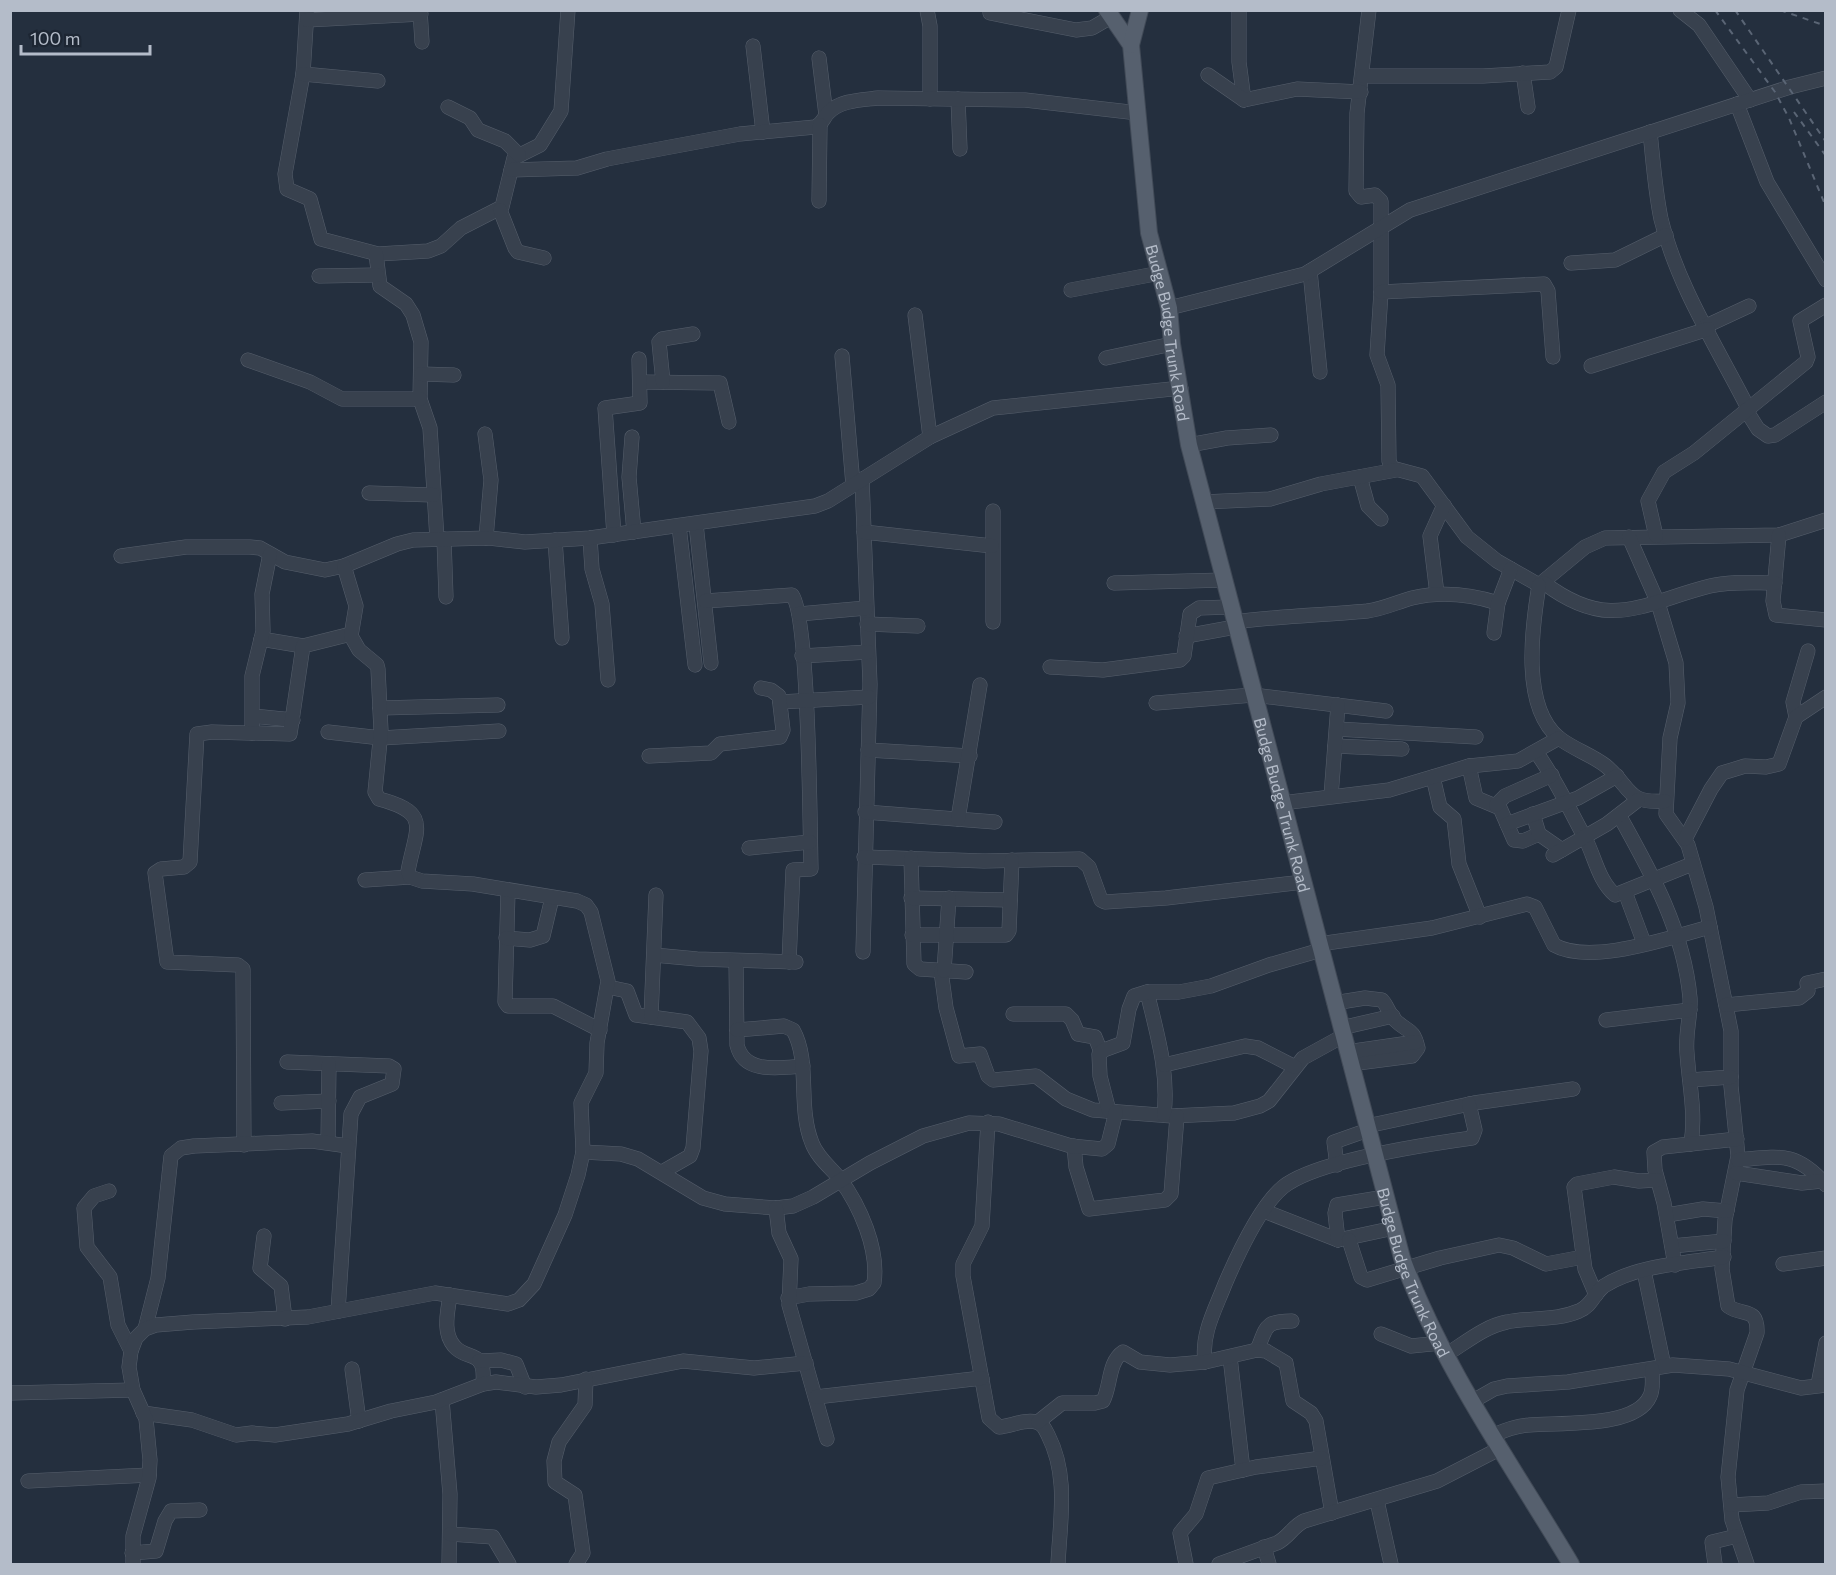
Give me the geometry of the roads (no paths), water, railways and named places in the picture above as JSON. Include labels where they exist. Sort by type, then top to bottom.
[{"type":"main road","points":[[1109,14],[1134,10]]},
{"type":"main road","points":[[1131,45],[1140,10]]},
{"type":"main road","name":"Budge Budge Trunk Road","points":[[1109,14],[1131,45],[1149,233],[1169,308],[1172,344],[1203,502],[1385,1197],[1406,1269],[1444,1349],[1473,1401],[1571,1564]]},
{"type":"street","points":[[544,258],[518,252],[500,210],[514,158],[540,145],[561,111],[568,10]]},
{"type":"street","points":[[927,10],[930,26],[930,99]]},
{"type":"street","points":[[1239,10],[1239,62],[1244,100]]},
{"type":"street","points":[[1370,10],[1356,136],[1356,191],[1361,197],[1378,197],[1382,226],[1377,355],[1388,384],[1389,461],[1392,468],[1422,476],[1467,537],[1511,569],[1589,609],[1620,611],[1658,603],[1711,586],[1775,583]]},
{"type":"street","points":[[1363,76],[1484,76],[1554,70],[1569,10]]},
{"type":"street","points":[[1680,10],[1699,25],[1744,102],[1767,182],[1826,280]]},
{"type":"street","points":[[422,42],[420,12],[307,15],[303,74],[285,174],[287,189],[310,199],[321,239],[376,254],[428,251],[441,246],[461,228],[500,210]]},
{"type":"street","points":[[990,13],[1076,30],[1092,28],[1109,14]]},
{"type":"street","points":[[753,46],[763,132]]},
{"type":"street","points":[[819,58],[823,120],[819,201]]},
{"type":"street","points":[[1523,73],[1528,107]]},
{"type":"street","points":[[303,74],[378,81]]},
{"type":"street","points":[[1208,75],[1244,100],[1297,89],[1361,92]]},
{"type":"street","points":[[1169,308],[1262,287],[1310,271],[1410,210],[1744,102],[1826,78]]},
{"type":"street","points":[[958,99],[960,149]]},
{"type":"street","points":[[511,170],[577,168],[607,159],[823,120],[835,107],[855,101],[1025,100],[1138,113]]},
{"type":"street","points":[[448,107],[470,118],[478,130],[504,141],[519,155]]},
{"type":"street","points":[[1650,132],[1659,205],[1666,235],[1690,296],[1761,433],[1768,436],[1775,435],[1826,402]]},
{"type":"street","points":[[1571,263],[1615,260],[1666,235]]},
{"type":"street","points":[[376,254],[380,286],[402,299],[413,315],[421,342],[420,399],[430,428],[433,495],[441,539],[446,597]]},
{"type":"street","points":[[1310,271],[1320,372]]},
{"type":"street","points":[[1071,290],[1160,273]]},
{"type":"street","points":[[319,276],[377,275]]},
{"type":"street","points":[[1381,292],[1544,284],[1548,291],[1553,357]]},
{"type":"street","points":[[1656,536],[1648,505],[1656,484],[1664,472],[1694,453],[1806,362],[1808,357],[1800,321],[1826,305]]},
{"type":"street","points":[[1591,366],[1707,328],[1749,306]]},
{"type":"street","points":[[915,315],[930,436]]},
{"type":"street","points":[[663,382],[659,342],[662,339],[693,334]]},
{"type":"street","points":[[1106,358],[1172,344]]},
{"type":"street","points":[[842,356],[864,532],[869,697],[863,952]]},
{"type":"street","points":[[614,535],[605,408],[640,403],[639,358]]},
{"type":"street","points":[[248,360],[310,382],[342,399],[420,399]]},
{"type":"street","points":[[421,374],[454,375]]},
{"type":"street","points":[[640,382],[720,383],[729,422]]},
{"type":"street","points":[[121,556],[186,547],[250,547],[279,560],[320,570],[345,566],[397,544],[441,539],[486,538],[525,542],[590,538],[815,506],[828,501],[930,436],[993,408],[1181,388]]},
{"type":"street","points":[[485,434],[491,480],[486,538]]},
{"type":"street","points":[[1190,445],[1227,438],[1271,435]]},
{"type":"street","points":[[632,437],[629,477],[634,532]]},
{"type":"street","points":[[1203,502],[1270,499],[1396,470]]},
{"type":"street","points":[[1360,477],[1368,506],[1381,519]]},
{"type":"street","points":[[369,493],[433,495]]},
{"type":"street","points":[[1437,594],[1430,536],[1444,505]]},
{"type":"street","points":[[993,511],[993,622]]},
{"type":"street","points":[[1665,801],[1638,800],[1601,762],[1559,738],[1545,723],[1539,710],[1535,689],[1533,622],[1542,584],[1592,542],[1605,538],[1779,535],[1826,520]]},
{"type":"street","points":[[696,524],[711,663]]},
{"type":"street","points":[[679,526],[695,665]]},
{"type":"street","points":[[864,532],[992,546]]},
{"type":"street","points":[[1779,535],[1775,583],[1776,615],[1826,620]]},
{"type":"street","points":[[1629,537],[1658,603],[1676,663],[1679,685],[1678,703],[1670,738],[1665,801],[1670,823],[1685,839],[1710,927],[1732,1042],[1731,1077],[1737,1139],[1737,1167],[1727,1211],[1722,1283],[1728,1306],[1752,1315],[1758,1323],[1757,1333],[1742,1372],[1729,1450],[1731,1505],[1737,1536],[1747,1564]]},
{"type":"street","points":[[590,538],[592,569],[602,604],[608,680]]},
{"type":"street","points":[[555,540],[562,638]]},
{"type":"street","points":[[252,733],[252,676],[261,639],[263,586],[270,554]]},
{"type":"street","points":[[345,566],[356,606],[351,634],[359,650],[377,665],[381,738],[376,796],[412,812],[417,824],[408,871],[410,877]]},
{"type":"street","points":[[1494,633],[1498,603],[1511,569]]},
{"type":"street","points":[[1114,583],[1224,580]]},
{"type":"street","points":[[1050,667],[1103,670],[1180,660],[1184,656],[1187,621],[1194,610],[1233,618],[1370,610],[1410,598],[1437,594],[1467,595],[1498,603]]},
{"type":"street","points":[[654,955],[736,961],[792,962],[794,870],[811,869],[806,701],[799,614],[792,595],[705,601]]},
{"type":"street","points":[[799,614],[866,608]]},
{"type":"street","points":[[1186,636],[1233,618]]},
{"type":"street","points":[[867,624],[918,626]]},
{"type":"street","points":[[261,639],[303,646],[351,634]]},
{"type":"street","points":[[244,1145],[243,969],[238,965],[167,962],[155,873],[161,869],[184,867],[190,862],[197,734],[290,734],[303,646]]},
{"type":"street","points":[[1685,839],[1722,773],[1745,766],[1766,767],[1779,764],[1796,717],[1793,702],[1808,651]]},
{"type":"street","points":[[802,656],[868,652]]},
{"type":"street","points":[[958,819],[980,685]]},
{"type":"street","points":[[649,756],[711,753],[720,744],[780,737],[783,730],[777,692],[761,688]]},
{"type":"street","points":[[1156,703],[1253,695],[1386,711]]},
{"type":"street","points":[[780,702],[869,697]]},
{"type":"street","points":[[1796,717],[1826,697]]},
{"type":"street","points":[[380,708],[498,705]]},
{"type":"street","points":[[1331,796],[1338,705]]},
{"type":"street","points":[[253,716],[292,720]]},
{"type":"street","points":[[1337,729],[1476,737]]},
{"type":"street","points":[[328,732],[381,738],[499,731]]},
{"type":"street","points":[[1282,803],[1389,790],[1468,766],[1511,763],[1536,753],[1559,738]]},
{"type":"street","points":[[1335,746],[1401,749]]},
{"type":"street","points":[[868,750],[970,756]]},
{"type":"street","points":[[1536,753],[1552,775],[1594,863],[1612,892],[1619,895],[1692,864]]},
{"type":"street","points":[[1468,766],[1476,798],[1496,805],[1514,840],[1519,842],[1539,834]]},
{"type":"street","points":[[1496,805],[1505,796],[1552,775]]},
{"type":"street","points":[[1507,825],[1578,798],[1617,776]]},
{"type":"street","points":[[1433,777],[1440,807],[1455,819],[1459,864],[1480,917]]},
{"type":"street","points":[[1533,814],[1539,834],[1557,852],[1584,838],[1638,800]]},
{"type":"street","points":[[865,812],[995,822]]},
{"type":"street","points":[[1619,814],[1654,879],[1677,935],[1688,983],[1690,1010],[1686,1040],[1694,1108],[1691,1144]]},
{"type":"street","points":[[749,848],[810,842]]},
{"type":"street","points":[[864,857],[1012,860],[1069,858],[1086,862],[1101,900],[1105,902],[1166,898],[1303,882]]},
{"type":"street","points":[[911,858],[912,935],[916,968],[966,972]]},
{"type":"street","points":[[912,935],[1006,935],[1009,931],[1012,860]]},
{"type":"street","points":[[145,1329],[193,1322],[285,1319],[407,1297],[450,1294],[502,1304],[514,1303],[525,1295],[539,1276],[565,1215],[578,1175],[583,1152],[581,1103],[594,1083],[596,1073],[600,1030],[608,987],[591,912],[586,905],[577,901],[473,884],[423,881],[410,877],[365,880]]},
{"type":"street","points":[[508,891],[505,1002],[508,1005],[553,1006],[600,1030]]},
{"type":"street","points":[[1625,892],[1644,944]]},
{"type":"street","points":[[651,1017],[656,895]]},
{"type":"street","points":[[506,938],[530,940],[543,936],[552,898]]},
{"type":"street","points":[[912,898],[1010,900]]},
{"type":"street","points":[[949,898],[943,971],[946,1008],[959,1056],[980,1054],[988,1076],[993,1080],[1035,1076],[1073,1103],[1093,1110],[1171,1116],[1210,1116],[1260,1106],[1269,1101],[1295,1067],[1318,1048],[1416,1042],[1411,1030],[1393,1016],[1385,1002],[1377,998],[1334,1003]]},
{"type":"street","points":[[1101,1052],[1123,1043],[1132,1000],[1139,993],[1179,992],[1211,986],[1320,947],[1432,928],[1531,904],[1554,945],[1562,949],[1602,951],[1644,944],[1710,927]]},
{"type":"street","points":[[736,961],[739,1054],[747,1063],[774,1068],[802,1066]]},
{"type":"street","points":[[1726,1005],[1799,998],[1808,991],[1807,983],[1826,979]]},
{"type":"street","points":[[608,987],[627,991],[636,1015],[687,1022],[699,1038],[701,1051],[693,1148],[690,1156],[662,1172]]},
{"type":"street","points":[[1074,1146],[1076,1167],[1089,1209],[1165,1200],[1171,1194],[1171,1116],[1164,1065],[1147,992]]},
{"type":"street","points":[[1606,1020],[1690,1010]]},
{"type":"street","points":[[583,1152],[621,1154],[638,1159],[703,1198],[725,1204],[776,1208],[793,1206],[923,1136],[952,1127],[988,1122],[1074,1146],[1096,1150],[1106,1147],[1113,1111],[1100,1076],[1101,1052],[1095,1037],[1078,1034],[1072,1020],[1066,1014],[1013,1014]]},
{"type":"street","points":[[1345,1045],[1393,1016]]},
{"type":"street","points":[[737,1030],[790,1027],[796,1036],[802,1066],[802,1103],[813,1147],[841,1180],[862,1218],[874,1264],[874,1283],[869,1289],[856,1293],[809,1294],[788,1299]]},
{"type":"street","points":[[1164,1065],[1233,1047],[1245,1047],[1258,1048],[1295,1067]]},
{"type":"street","points":[[287,1062],[389,1066],[394,1069],[392,1084],[356,1101],[351,1114],[338,1311]]},
{"type":"street","points":[[328,1142],[329,1064]]},
{"type":"street","points":[[1690,1080],[1731,1077]]},
{"type":"street","points":[[1337,1165],[1334,1142],[1367,1128],[1469,1104],[1573,1089]]},
{"type":"street","points":[[281,1103],[329,1101]]},
{"type":"street","points":[[1205,1362],[1203,1348],[1211,1319],[1233,1265],[1264,1211],[1281,1188],[1295,1178],[1337,1165],[1472,1138],[1475,1130],[1469,1104]]},
{"type":"street","points":[[988,1122],[982,1226],[963,1264],[989,1418],[999,1427],[1028,1421],[1038,1422],[1044,1427],[1053,1444],[1062,1479],[1058,1564]]},
{"type":"street","points":[[1675,1265],[1667,1215],[1653,1161],[1656,1149],[1737,1139]]},
{"type":"street","points":[[200,1510],[171,1511],[165,1521],[156,1551],[133,1559],[133,1536],[149,1475],[149,1435],[129,1377],[131,1351],[136,1338],[145,1329],[158,1278],[171,1156],[181,1148],[194,1146],[328,1142],[348,1146]]},
{"type":"street","points":[[1737,1167],[1778,1156],[1789,1158],[1810,1167],[1824,1183]]},
{"type":"street","points":[[1737,1167],[1802,1184],[1824,1183]]},
{"type":"street","points":[[1596,1295],[1583,1257],[1574,1194],[1577,1184],[1614,1176],[1639,1181],[1657,1180]]},
{"type":"street","points":[[109,1191],[94,1196],[84,1208],[87,1247],[110,1277],[118,1325],[131,1351]]},
{"type":"street","points":[[1385,1197],[1337,1206],[1335,1213],[1344,1240],[1363,1279],[1499,1245],[1513,1248],[1546,1264],[1583,1257]]},
{"type":"street","points":[[776,1208],[778,1233],[791,1259],[788,1299],[827,1439]]},
{"type":"street","points":[[1667,1215],[1703,1209],[1727,1211]]},
{"type":"street","points":[[1264,1211],[1344,1240],[1394,1228]]},
{"type":"street","points":[[264,1236],[260,1268],[281,1286],[285,1319]]},
{"type":"street","points":[[1672,1246],[1724,1241]]},
{"type":"street","points":[[1381,1334],[1411,1346],[1444,1349],[1501,1323],[1550,1318],[1578,1312],[1587,1306],[1603,1287],[1618,1279],[1644,1271],[1724,1257]]},
{"type":"street","points":[[1783,1264],[1826,1258]]},
{"type":"street","points":[[1219,1564],[1286,1538],[1297,1524],[1304,1521],[1377,1501],[1437,1481],[1519,1426],[1577,1424],[1627,1415],[1642,1407],[1650,1398],[1658,1368],[1644,1271]]},
{"type":"street","points":[[450,1294],[447,1320],[450,1338],[457,1349],[479,1361],[501,1360],[516,1364],[525,1387]]},
{"type":"street","points":[[1257,1350],[1268,1324],[1274,1321],[1292,1321]]},
{"type":"street","points":[[1473,1401],[1494,1389],[1507,1386],[1568,1382],[1658,1368],[1695,1365],[1742,1372],[1800,1388],[1822,1385],[1826,1343]]},
{"type":"street","points":[[1038,1422],[1062,1403],[1103,1401],[1110,1375],[1118,1357],[1123,1352],[1148,1364],[1205,1362],[1257,1350],[1273,1353],[1286,1363],[1293,1401],[1311,1413],[1316,1421],[1332,1513]]},
{"type":"street","points":[[1230,1357],[1243,1470]]},
{"type":"street","points":[[479,1361],[484,1371],[483,1384]]},
{"type":"street","points":[[143,1413],[192,1420],[236,1435],[289,1434],[359,1421],[442,1400],[483,1384],[496,1382],[525,1387],[561,1385],[683,1361],[754,1368],[807,1363]]},
{"type":"street","points":[[352,1369],[359,1421]]},
{"type":"street","points":[[816,1397],[902,1389],[982,1378]]},
{"type":"street","points":[[576,1564],[584,1553],[575,1496],[570,1490],[560,1487],[555,1482],[554,1473],[559,1442],[585,1405],[586,1379]]},
{"type":"street","points":[[10,1392],[133,1390]]},
{"type":"street","points":[[442,1400],[450,1494],[449,1564]]},
{"type":"street","points":[[1186,1564],[1180,1533],[1196,1514],[1206,1480],[1212,1476],[1243,1470],[1322,1458]]},
{"type":"street","points":[[28,1481],[149,1475]]},
{"type":"street","points":[[1731,1505],[1768,1503],[1801,1492],[1826,1491]]},
{"type":"street","points":[[1377,1501],[1391,1564]]},
{"type":"street","points":[[450,1534],[493,1537],[509,1564]]},
{"type":"street","points":[[1715,1564],[1712,1542],[1737,1536]]},
{"type":"street","points":[[1264,1547],[1269,1564]]},
{"type":"railway","points":[[1715,10],[1775,92],[1789,118],[1826,207]]},
{"type":"railway","points":[[1735,10],[1826,142]]},
{"type":"railway","points":[[1780,10],[1826,26]]},
{"type":"railway","points":[[1794,112],[1826,156]]}]
